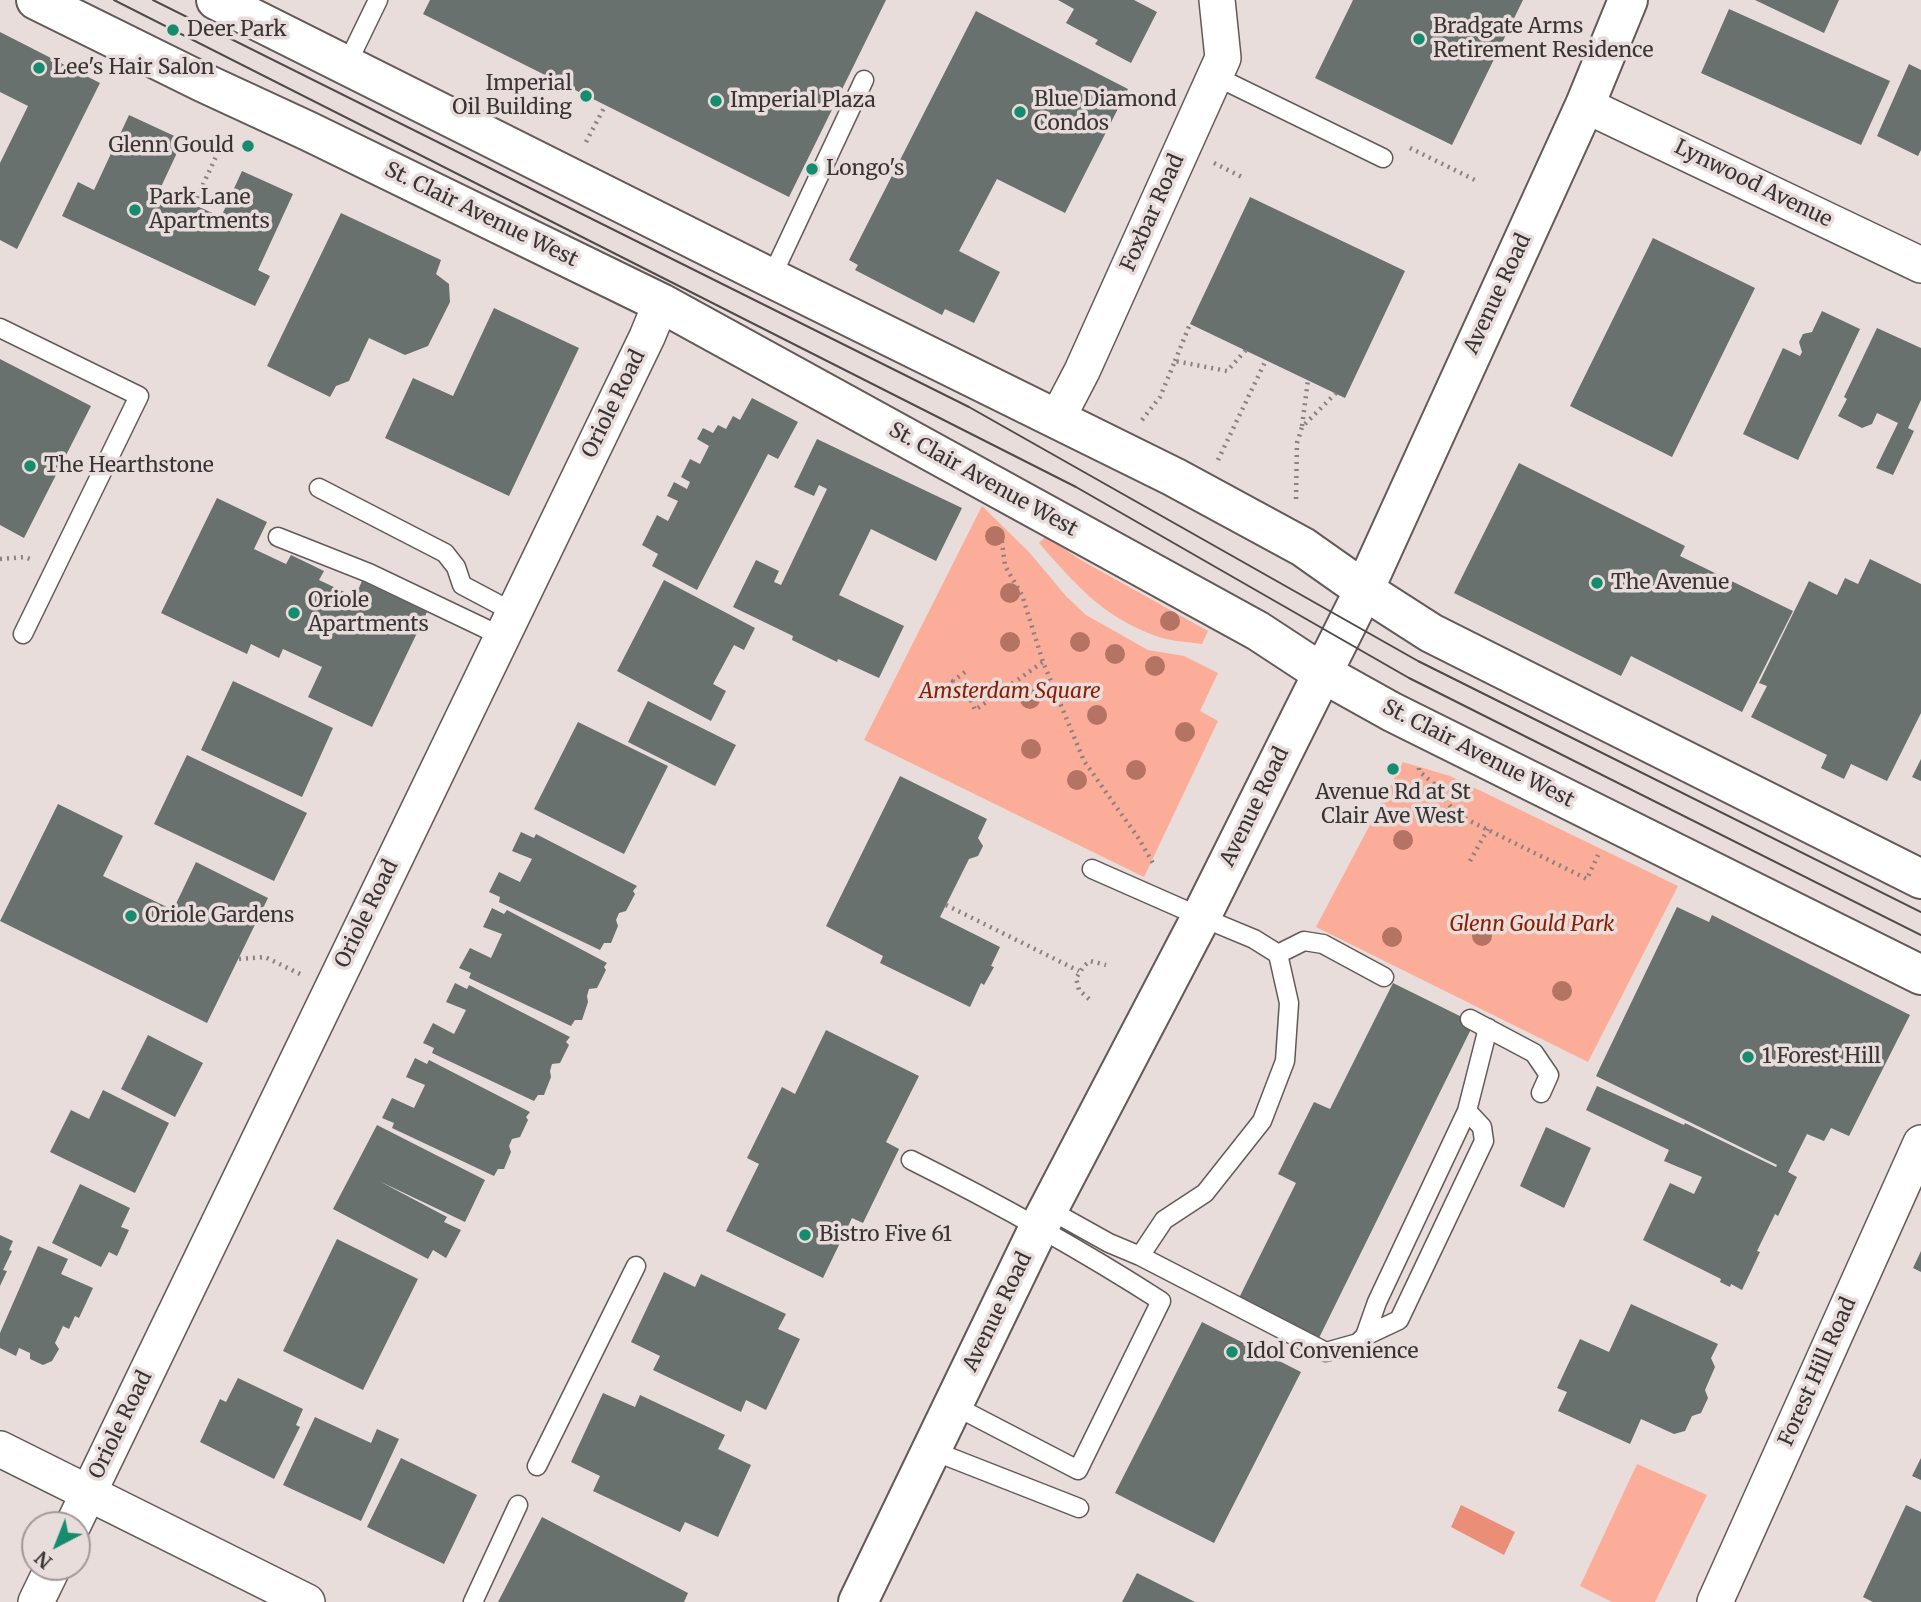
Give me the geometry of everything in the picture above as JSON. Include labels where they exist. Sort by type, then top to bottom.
[{"type":"main road","name":"St. Clair Avenue West","points":[[36,0],[661,303],[1258,631],[1322,673],[1392,712],[1921,975]]},
{"type":"main road","points":[[216,0],[1174,477],[1303,547],[1431,633],[1921,879]]},
{"type":"main road","name":"Avenue Road","points":[[858,1602],[1044,1218],[1200,918],[1364,590],[1585,105],[1628,0]]},
{"type":"street","name":"Foxbar Road","points":[[1057,419],[1093,346],[1223,58],[1217,4]]},
{"type":"street","name":"Lynwood Avenue","points":[[1585,105],[1921,265]]},
{"type":"street","name":"Oriole Road","points":[[80,1511],[647,337],[661,303]]},
{"type":"street","name":"Forest Hill Road","points":[[1715,1602],[1921,1143]]},
{"type":"street","points":[[0,1449],[307,1602]]},
{"type":"street","points":[[36,1602],[46,1581]]},
{"type":"lane","points":[[346,66],[377,0]]},
{"type":"lane","points":[[1215,76],[1383,158]]},
{"type":"lane","points":[[771,278],[864,80]]},
{"type":"lane","points":[[0,328],[139,396],[23,634]]},
{"type":"lane","points":[[319,488],[445,553],[456,567],[462,584],[507,624]]},
{"type":"lane","points":[[278,537],[507,624]]},
{"type":"lane","points":[[1092,869],[1200,918],[1254,939],[1278,954],[1289,1003],[1285,1061],[1262,1121],[1205,1193],[1164,1220],[1140,1256]]},
{"type":"lane","points":[[1278,954],[1304,941],[1323,944],[1384,977]]},
{"type":"lane","points":[[1470,1019],[1539,1059],[1549,1075],[1541,1093]]},
{"type":"lane","points":[[911,1160],[991,1200],[1140,1256],[1326,1352],[1359,1343],[1365,1335],[1377,1302],[1467,1111],[1488,1028]]},
{"type":"lane","points":[[1365,1335],[1399,1320],[1484,1141],[1482,1128],[1467,1111]]},
{"type":"lane","points":[[953,1405],[1078,1470],[1155,1313],[1161,1300],[1100,1261],[1044,1218]]},
{"type":"lane","points":[[537,1466],[636,1266]]},
{"type":"lane","points":[[931,1450],[1080,1508]]},
{"type":"lane","points":[[472,1602],[518,1505]]},
{"type":"path","points":[[582,149],[605,106]]},
{"type":"path","points":[[194,205],[228,131]]},
{"type":"path","points":[[1408,148],[1475,180]]},
{"type":"path","points":[[1214,163],[1244,178]]},
{"type":"path","points":[[1140,423],[1160,397],[1190,324]]},
{"type":"path","points":[[1175,361],[1227,371],[1246,350]]},
{"type":"path","points":[[1217,460],[1266,360]]},
{"type":"path","points":[[1296,499],[1297,443],[1302,427],[1308,380]]},
{"type":"path","points":[[1302,427],[1336,393]]},
{"type":"path","points":[[1000,527],[1005,566],[1022,595],[1043,662],[1084,761],[1139,839],[1154,866]]},
{"type":"path","points":[[965,672],[953,681],[969,695],[975,710],[1043,662]]},
{"type":"path","points":[[1419,763],[1419,771],[1434,785],[1456,814],[1587,879],[1602,844]]},
{"type":"path","points":[[1470,861],[1488,829]]},
{"type":"path","points":[[946,905],[1079,971]]},
{"type":"path","points":[[239,959],[265,957],[311,979]]},
{"type":"path","points":[[1089,999],[1079,990],[1076,978],[1079,971],[1090,961],[1106,965]]},
{"type":"green space","name":"Amsterdam Square","points":[[982,506],[1029,552],[1086,615],[1148,650],[1184,656],[1218,673],[1200,711],[1218,721],[1144,877],[864,740]]},
{"type":"green space","points":[[1046,536],[1079,559],[1208,631],[1202,644],[1153,635],[1118,618],[1077,585],[1039,543]]},
{"type":"green space","name":"Glenn Gould Park","points":[[1403,762],[1450,776],[1678,886],[1588,1062],[1316,927]]},
{"type":"green space","points":[[1637,1464],[1707,1495],[1655,1602],[1612,1602],[1580,1586]]},
{"type":"shaded area","points":[[1461,1505],[1515,1532],[1504,1555],[1451,1527]]},
{"type":"building","name":"Imperial Plaza","points":[[430,0],[886,0],[789,197],[423,14]]},
{"type":"building","points":[[1058,0],[1134,0],[1157,12],[1131,63],[1095,44],[1098,40],[1066,23],[1074,9]]},
{"type":"building","name":"Bradgate Arms Retirement Residence","points":[[1353,0],[1523,0],[1452,145],[1315,78]]},
{"type":"building","points":[[1755,0],[1839,0],[1824,33]]},
{"type":"building","points":[[1729,9],[1890,81],[1861,145],[1701,73]]},
{"type":"building","points":[[976,11],[1128,89],[1065,213],[997,179],[959,251],[1000,272],[974,323],[945,309],[942,315],[855,270],[858,265],[849,260]]},
{"type":"building","points":[[0,32],[100,83],[17,249],[0,240],[0,163],[28,106],[0,92]]},
{"type":"building","points":[[1909,64],[1921,70],[1921,150],[1918,156],[1877,136]]},
{"type":"building","name":"Park Lane Apartments","points":[[129,115],[183,140],[160,189],[221,217],[242,171],[293,194],[258,270],[270,276],[255,306],[62,216],[78,182],[94,190]]},
{"type":"building","points":[[1250,197],[1405,271],[1345,398],[1190,324]]},
{"type":"building","points":[[341,213],[441,260],[436,274],[449,284],[450,302],[428,346],[405,355],[369,338],[349,381],[336,386],[330,397],[267,366]]},
{"type":"building","points":[[1653,238],[1755,288],[1672,457],[1570,406]]},
{"type":"building","points":[[494,308],[579,348],[509,496],[385,438],[413,378],[453,396]]},
{"type":"building","points":[[1822,311],[1860,329],[1798,460],[1743,434],[1783,348],[1800,356],[1802,352],[1799,342],[1803,334],[1812,332]]},
{"type":"building","points":[[1877,328],[1921,348],[1921,400],[1908,428],[1914,431],[1893,475],[1876,468],[1898,423],[1877,413],[1872,424],[1862,428],[1838,416],[1847,399],[1844,397]]},
{"type":"building","name":"The Hearthstone","points":[[0,359],[91,406],[24,538],[0,525]]},
{"type":"building","points":[[752,398],[798,422],[778,459],[768,454],[697,590],[652,566],[658,554],[642,545],[657,515],[668,521],[678,501],[667,496],[674,482],[687,489],[690,482],[681,477],[690,459],[700,464],[709,446],[697,439],[703,428],[713,433],[718,425],[726,429],[733,416],[740,420]]},
{"type":"building","points":[[817,439],[962,508],[936,561],[871,529],[839,595],[904,626],[879,678],[838,659],[837,662],[792,640],[793,636],[733,607],[756,560],[779,571],[774,582],[781,585],[827,489],[819,485],[814,496],[794,487]]},
{"type":"building","name":"The Avenue","points":[[1519,463],[1685,546],[1680,556],[1793,611],[1742,712],[1631,656],[1621,676],[1454,593]]},
{"type":"building","name":"Oriole Apartments","points":[[217,498],[267,522],[254,549],[286,564],[291,555],[324,571],[319,580],[355,597],[362,581],[427,612],[372,727],[308,697],[322,667],[283,649],[279,658],[251,644],[247,654],[161,613]]},
{"type":"building","points":[[1870,559],[1921,584],[1921,713],[1887,781],[1851,764],[1844,779],[1821,768],[1827,755],[1751,717],[1767,686],[1759,683],[1809,581],[1837,595],[1845,578],[1858,584]]},
{"type":"building","points":[[664,580],[755,628],[744,650],[734,645],[713,684],[726,691],[711,721],[617,671]]},
{"type":"building","points":[[233,681],[333,728],[302,797],[201,750]]},
{"type":"building","points":[[648,701],[736,745],[715,786],[628,742]]},
{"type":"building","points":[[578,722],[668,766],[624,854],[534,809]]},
{"type":"building","points":[[187,755],[307,813],[274,881],[154,824]]},
{"type":"building","points":[[1921,759],[1921,781],[1912,777]]},
{"type":"building","points":[[900,776],[987,819],[978,838],[983,846],[978,856],[969,859],[940,917],[1000,947],[991,966],[994,967],[984,985],[981,983],[970,1007],[880,963],[883,956],[826,926]]},
{"type":"building","name":"Oriole Gardens","points":[[58,804],[123,836],[103,876],[173,910],[196,862],[268,898],[207,1023],[0,921]]},
{"type":"building","points":[[521,832],[534,838],[536,834],[637,886],[626,911],[619,913],[616,920],[618,926],[611,943],[604,943],[600,950],[499,902],[500,897],[489,892],[499,872],[520,882],[532,859],[512,851]]},
{"type":"building","name":"1 Forest Hill","points":[[1677,907],[1709,922],[1712,915],[1910,1015],[1849,1136],[1831,1128],[1824,1141],[1807,1134],[1788,1172],[1797,1177],[1778,1216],[1775,1214],[1742,1290],[1720,1282],[1721,1279],[1643,1240],[1670,1183],[1694,1194],[1702,1177],[1664,1161],[1669,1150],[1586,1110],[1597,1086],[1684,1125],[1685,1123],[1776,1167],[1777,1165],[1596,1076]]},
{"type":"building","points":[[492,908],[504,914],[507,910],[607,963],[597,988],[589,989],[582,1020],[575,1020],[571,1026],[469,978],[471,973],[459,968],[470,948],[491,958],[502,934],[483,927]]},
{"type":"building","points":[[455,983],[467,989],[469,985],[570,1037],[560,1063],[552,1064],[551,1077],[544,1095],[538,1095],[534,1101],[432,1053],[434,1048],[423,1043],[433,1023],[454,1034],[466,1010],[446,1002]]},
{"type":"building","points":[[1393,983],[1474,1023],[1318,1340],[1238,1300],[1296,1183],[1278,1174],[1314,1102],[1330,1109]]},
{"type":"building","points":[[826,1030],[919,1076],[886,1142],[899,1149],[863,1223],[852,1218],[823,1278],[726,1231],[759,1164],[747,1158],[782,1087],[795,1094]]},
{"type":"building","points":[[148,1035],[203,1063],[175,1117],[121,1089]]},
{"type":"building","points":[[415,1058],[427,1064],[429,1060],[530,1112],[520,1137],[512,1139],[509,1146],[511,1152],[504,1169],[498,1169],[494,1176],[392,1128],[394,1123],[382,1118],[392,1098],[414,1108],[425,1085],[406,1077]]},
{"type":"building","points":[[103,1090],[169,1123],[135,1193],[50,1152],[71,1110],[89,1119]]},
{"type":"building","points":[[377,1125],[485,1180],[465,1222],[379,1181],[447,1217],[444,1222],[461,1230],[446,1258],[433,1250],[428,1259],[333,1209]]},
{"type":"building","points":[[1546,1127],[1591,1148],[1564,1208],[1520,1186]]},
{"type":"building","points":[[80,1184],[130,1208],[121,1227],[129,1230],[117,1256],[109,1252],[101,1267],[52,1243]]},
{"type":"building","points":[[0,1235],[13,1241],[9,1250],[12,1251],[3,1270],[7,1271],[0,1286]]},
{"type":"building","points":[[337,1239],[418,1279],[363,1390],[283,1351]]},
{"type":"building","points":[[38,1246],[68,1259],[61,1274],[93,1288],[79,1318],[75,1316],[69,1329],[63,1326],[55,1343],[59,1349],[52,1361],[43,1365],[30,1359],[30,1353],[19,1348],[16,1356],[0,1348],[0,1333]]},
{"type":"building","points":[[1921,1251],[1921,1272],[1913,1268]]},
{"type":"building","points":[[664,1272],[695,1287],[701,1274],[786,1314],[778,1329],[800,1339],[766,1410],[746,1400],[741,1412],[653,1370],[660,1356],[631,1342]]},
{"type":"building","points":[[1631,1304],[1718,1344],[1711,1358],[1715,1367],[1705,1390],[1708,1398],[1701,1413],[1692,1416],[1685,1431],[1674,1434],[1641,1419],[1630,1444],[1558,1411],[1567,1392],[1557,1388],[1580,1339],[1609,1352]]},
{"type":"building","points":[[1202,1322],[1301,1372],[1214,1543],[1115,1493]]},
{"type":"building","points":[[238,1378],[303,1409],[296,1425],[300,1427],[274,1479],[200,1442],[220,1399],[226,1402]]},
{"type":"building","points":[[603,1393],[635,1407],[640,1395],[725,1435],[718,1449],[751,1465],[718,1537],[685,1522],[680,1532],[593,1491],[600,1476],[571,1462]]},
{"type":"building","points":[[315,1417],[371,1443],[377,1429],[399,1439],[361,1521],[283,1485]]},
{"type":"building","points":[[401,1458],[477,1495],[444,1564],[367,1527]]},
{"type":"building","points":[[1921,1458],[1921,1480],[1912,1476]]},
{"type":"building","points":[[1906,1505],[1921,1512],[1921,1602],[1873,1602],[1863,1597]]},
{"type":"building","points":[[542,1517],[688,1593],[684,1602],[498,1602]]},
{"type":"building","points":[[1137,1573],[1195,1602],[1122,1602]]},
{"type":"tram line","points":[[114,0],[1076,487],[1409,678],[1921,935]]},
{"type":"tram line","points":[[153,0],[969,407],[1418,661],[1921,912]]},
{"type":"place","name":"Deer Park","points":[[173,30]]},
{"type":"place","name":"Bradgate Arms Retirement Residence","points":[[1419,39]]},
{"type":"place","name":"Lee's Hair Salon","points":[[39,68]]},
{"type":"place","name":"Imperial Oil Building","points":[[586,96]]},
{"type":"place","name":"Imperial Plaza","points":[[716,101]]},
{"type":"place","name":"Blue Diamond Condos","points":[[1020,112]]},
{"type":"place","name":"Glenn Gould","points":[[248,146]]},
{"type":"place","name":"Longo's","points":[[812,169]]},
{"type":"place","name":"Park Lane Apartments","points":[[135,210]]},
{"type":"place","name":"The Hearthstone","points":[[30,466]]},
{"type":"place","name":"The Avenue","points":[[1597,583]]},
{"type":"place","name":"Oriole Apartments","points":[[294,613]]},
{"type":"place","name":"Avenue Rd at St Clair Ave West","points":[[1393,769]]},
{"type":"place","name":"Oriole Gardens","points":[[131,916]]},
{"type":"place","name":"1 Forest Hill","points":[[1748,1057]]},
{"type":"place","name":"Bistro Five 61","points":[[805,1235]]},
{"type":"place","name":"Idol Convenience","points":[[1232,1352]]}]
